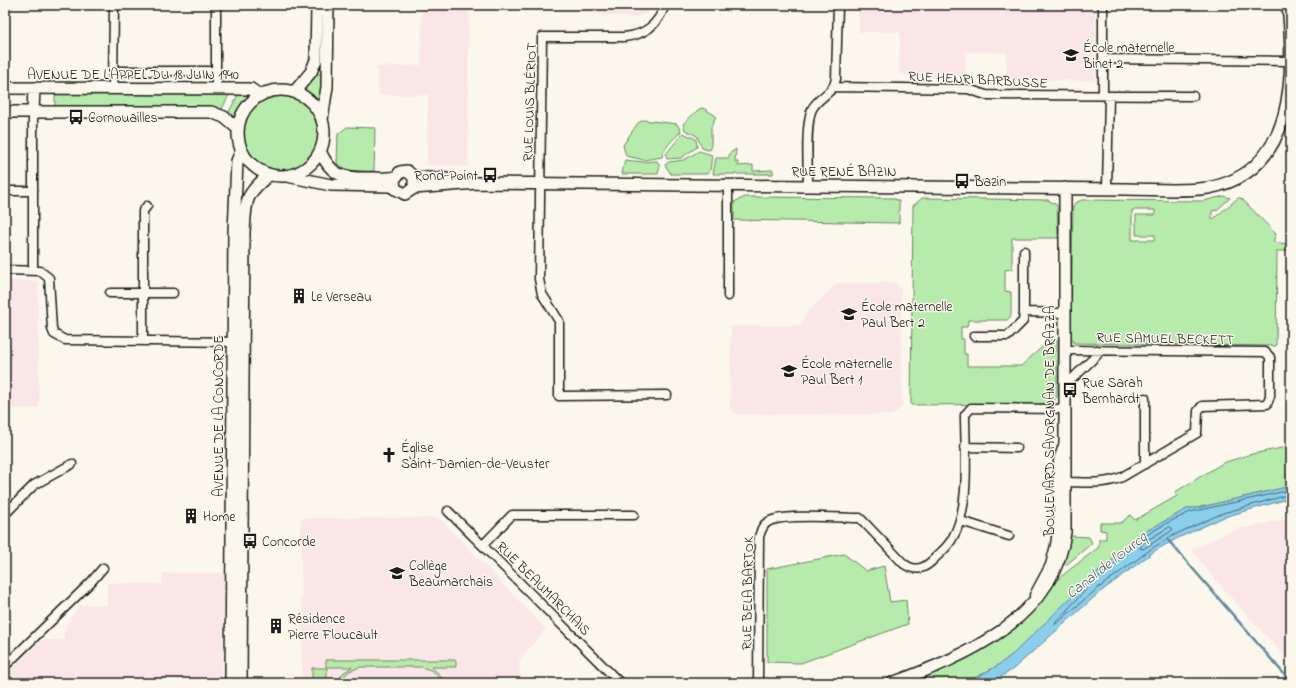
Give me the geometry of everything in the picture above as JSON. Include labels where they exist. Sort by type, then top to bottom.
[{"type":"street","points":[[114,5],[114,88]]},
{"type":"street","points":[[216,5],[216,89]]},
{"type":"street","points":[[295,91],[311,72],[316,60],[317,5]]},
{"type":"street","points":[[322,119],[328,87],[328,5]]},
{"type":"street","name":"RUE LOUIS BLÉRIOT","points":[[540,183],[542,37],[624,37],[637,35],[652,27],[659,18],[665,5]]},
{"type":"street","points":[[808,186],[809,118],[814,105],[834,87],[837,70],[838,5]]},
{"type":"street","points":[[1103,5],[1107,188]]},
{"type":"street","points":[[1288,5],[1291,86]]},
{"type":"street","points":[[1103,59],[1290,61]]},
{"type":"street","points":[[114,71],[216,71]]},
{"type":"street","name":"RUE RENÉ BAZIN","points":[[414,182],[1210,188],[1239,177],[1265,156],[1276,138],[1284,119],[1291,86]]},
{"type":"street","name":"RUE HENRI BARBUSSE","points":[[834,87],[968,89],[986,95],[1193,96]]},
{"type":"street","name":"AVENUE DE L'APPEL DU 18 JUIN 1940","points":[[5,88],[251,89],[259,95]]},
{"type":"street","points":[[33,270],[34,88]]},
{"type":"street","points":[[286,176],[305,169],[314,161],[320,151],[324,131],[322,119],[316,107],[307,97],[295,91],[283,89],[270,90],[259,95],[249,103],[241,114],[237,128],[237,139],[241,151],[252,166],[269,174],[331,185],[390,186],[405,194],[414,182],[410,172],[403,171],[395,177],[393,183],[395,188]]},
{"type":"street","points":[[5,112],[211,112],[224,117],[237,128]]},
{"type":"street","name":"AVENUE DE LA CONCORDE","points":[[241,151],[237,161],[241,683]]},
{"type":"street","points":[[320,151],[332,170],[344,177],[395,177]]},
{"type":"street","name":"AVENUE DE LA CONCORDE","points":[[231,683],[238,342],[246,206],[249,194],[254,187],[269,174]]},
{"type":"street","points":[[540,183],[539,279],[542,294],[559,321],[559,396],[667,396]]},
{"type":"street","points":[[728,185],[728,296]]},
{"type":"street","name":"BOULEVARD SAVORGNAN DE BRAZZA","points":[[892,683],[932,668],[972,648],[1006,627],[1032,606],[1049,581],[1062,550],[1065,532],[1065,188]]},
{"type":"street","points":[[5,190],[33,191]]},
{"type":"street","points":[[143,341],[143,211],[147,206]]},
{"type":"street","points":[[974,336],[1008,336],[1023,321],[1024,251]]},
{"type":"street","points":[[5,270],[40,271],[49,278],[50,323],[54,334],[65,340],[238,342]]},
{"type":"street","points":[[110,293],[173,293]]},
{"type":"street","points":[[1024,312],[1064,313]]},
{"type":"street","name":"RUE SAMUEL BECKETT","points":[[1064,350],[1265,352],[1270,358],[1270,396],[1267,404],[1202,406],[1198,411],[1197,433],[1145,464]]},
{"type":"street","points":[[1064,381],[1070,381],[1097,354],[1098,350]]},
{"type":"street","points":[[1065,482],[1113,481],[1145,464],[1146,398]]},
{"type":"street","name":"RUE BELA BARTOK","points":[[758,683],[759,538],[763,525],[767,522],[780,518],[860,518],[904,564],[916,569],[921,569],[930,564],[951,541],[961,521],[965,502],[965,415],[971,408],[1064,409]]},
{"type":"street","points":[[1032,606],[1034,594],[1050,565],[1056,545],[1058,522],[1058,460],[1064,440]]},
{"type":"street","points":[[965,447],[1017,448]]},
{"type":"street","points":[[6,513],[34,485],[72,464]]},
{"type":"street","name":"RUE BEAUMARCHAIS","points":[[448,511],[620,683]]},
{"type":"street","points":[[483,545],[512,515],[634,515]]},
{"type":"street","points":[[961,521],[1009,536]]},
{"type":"street","points":[[5,666],[91,582],[103,568]]},
{"type":"shaded area","points":[[422,5],[469,5],[468,166],[427,165],[428,95],[379,95],[377,67],[421,65]]},
{"type":"shaded area","points":[[530,5],[652,5],[646,14],[632,18]]},
{"type":"shaded area","points":[[859,5],[1095,5],[1095,81],[1007,79],[1006,52],[966,52],[965,75],[899,74],[900,32],[859,32]]},
{"type":"shaded area","points":[[5,281],[38,281],[39,408],[5,408]]},
{"type":"shaded area","points":[[838,283],[896,283],[901,290],[902,407],[892,415],[736,414],[730,408],[731,326],[801,325],[807,312]]},
{"type":"shaded area","name":"Collège Beaumarchais","points":[[301,518],[439,518],[546,629],[519,660],[521,683],[302,683]]},
{"type":"shaded area","points":[[1291,518],[1291,663],[1218,583],[1191,550],[1234,530]]},
{"type":"shaded area","points":[[163,573],[224,573],[222,683],[5,683],[5,676],[41,640],[64,640],[64,629],[79,605],[107,605],[107,583],[162,584]]},
{"type":"green space","points":[[315,74],[323,74],[321,103],[303,90]]},
{"type":"green space","points":[[237,92],[247,93],[249,96],[236,115],[231,118],[227,115],[237,97]]},
{"type":"green space","points":[[55,93],[230,93],[221,111],[55,108]]},
{"type":"green space","points":[[280,95],[295,98],[307,106],[315,118],[318,133],[315,148],[307,160],[295,168],[280,171],[265,168],[253,160],[245,148],[242,133],[245,118],[253,106],[265,98]]},
{"type":"green space","points":[[703,108],[716,116],[711,127],[711,149],[708,150],[702,148],[697,136],[685,130],[683,124],[699,109]]},
{"type":"green space","points":[[643,120],[677,124],[681,131],[671,141],[662,157],[644,160],[626,156],[623,145],[638,123]]},
{"type":"green space","points":[[347,127],[375,128],[374,171],[349,170],[337,163],[338,134]]},
{"type":"green space","points":[[683,133],[696,139],[697,147],[681,158],[667,159],[666,154]]},
{"type":"green space","points":[[736,149],[735,162],[738,162],[738,166],[753,165],[753,171],[773,170],[773,174],[713,174],[716,158],[729,158],[729,154]]},
{"type":"green space","points":[[699,151],[712,155],[710,171],[706,174],[671,174],[665,165],[669,162],[684,160]]},
{"type":"green space","points":[[625,160],[643,162],[657,161],[660,166],[658,174],[622,174]]},
{"type":"green space","points":[[1224,196],[1230,198],[1217,210],[1212,211],[1212,220],[1238,198],[1241,198],[1276,234],[1273,242],[1287,244],[1287,251],[1277,251],[1276,346],[1074,343],[1071,336],[1073,207],[1075,203],[1082,200],[1203,201]],"holes":[[[1132,210],[1155,210],[1155,215],[1136,215],[1136,235],[1155,235],[1155,240],[1132,240]]]},
{"type":"green space","points":[[745,197],[892,198],[899,201],[899,223],[734,220],[734,202]]},
{"type":"green space","points":[[922,198],[1048,200],[1057,205],[1058,238],[1012,238],[1012,269],[1005,270],[1005,291],[1011,292],[1011,316],[1007,320],[968,320],[967,327],[961,327],[961,339],[964,339],[964,354],[967,354],[967,366],[1021,366],[1051,339],[1057,339],[1057,397],[1050,404],[911,405],[913,206]]},
{"type":"green space","points":[[1291,446],[1291,486],[1197,508],[1189,508],[1137,536],[1128,547],[1089,580],[1048,622],[1013,654],[997,666],[966,683],[906,683],[1000,638],[1037,607],[1059,578],[1099,547],[1099,539],[1106,539],[1106,531],[1100,530],[1100,523],[1121,523],[1130,515],[1135,520],[1177,496],[1175,492],[1223,463],[1248,455]]},
{"type":"green space","points":[[1070,536],[1089,537],[1092,543],[1066,565],[1063,563]]},
{"type":"green space","points":[[844,554],[866,571],[884,566],[890,602],[906,600],[908,624],[801,663],[767,662],[767,569]]},
{"type":"green space","points":[[326,660],[456,660],[456,667],[431,667],[446,683],[443,683],[433,671],[422,667],[361,667],[349,671],[338,683],[336,683],[343,673],[352,667],[326,667]]},
{"type":"green space","points":[[312,668],[327,668],[327,683],[312,683]]},
{"type":"water","points":[[1291,486],[1291,498],[1224,517],[1156,550],[1099,593],[1012,670],[990,683],[966,683],[997,666],[1013,654],[1089,580],[1128,547],[1137,536],[1189,508],[1197,508]]},
{"type":"waterway","points":[[1168,540],[1291,682]]},
{"type":"place","name":"École maternelle Binet 2","points":[[1071,55]]},
{"type":"place","name":"Cornouailles","points":[[76,117]]},
{"type":"place","name":"Rond-Point","points":[[490,175]]},
{"type":"place","name":"Bazin","points":[[962,181]]},
{"type":"place","name":"Le Verseau","points":[[299,296]]},
{"type":"place","name":"École maternelle Paul Bert 2","points":[[849,314]]},
{"type":"place","name":"École maternelle Paul Bert 1","points":[[789,371]]},
{"type":"place","name":"Rue Sarah Bernhardt","points":[[1070,390]]},
{"type":"place","name":"Église Saint-Damien-de-Veuster","points":[[389,455]]},
{"type":"place","name":"Home","points":[[191,516]]},
{"type":"place","name":"Concorde","points":[[250,541]]},
{"type":"place","name":"Collège Beaumarchais","points":[[397,573]]},
{"type":"place","name":"Résidence Pierre Floucault","points":[[276,626]]},
{"type":"water label","name":"Canal de l'Ourcq","points":[[1106,565]]}]
